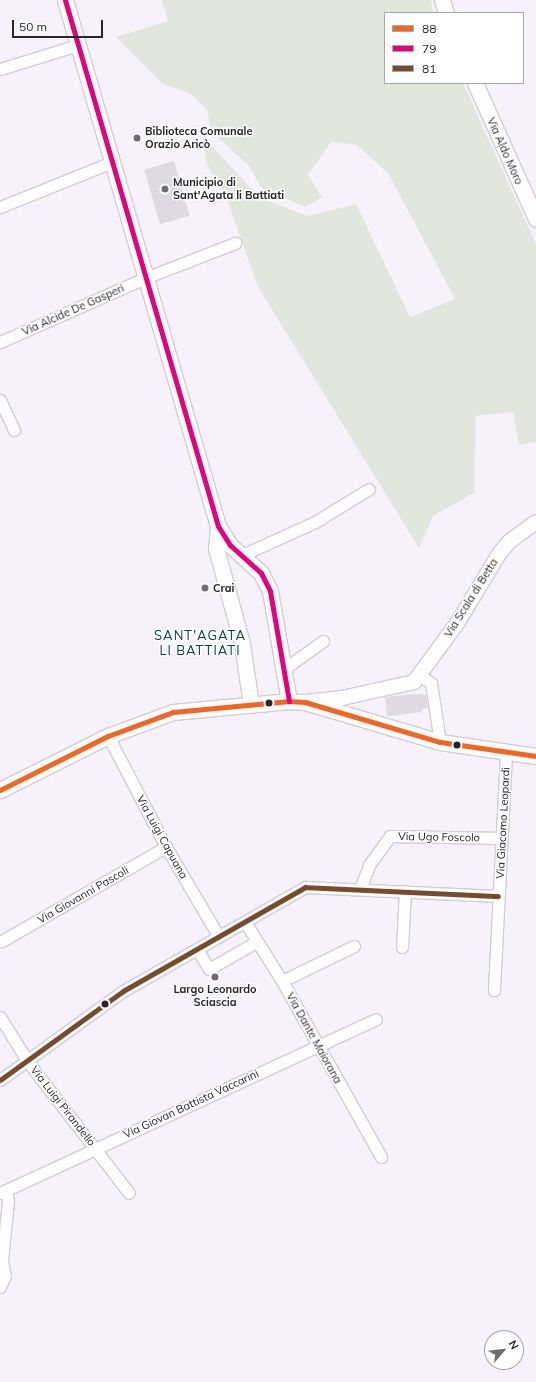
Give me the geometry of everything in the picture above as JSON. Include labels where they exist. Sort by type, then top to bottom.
[{"type":"main road","points":[[65,0],[218,526],[230,546],[240,553],[261,573],[270,591],[284,669],[296,701]]},
{"type":"main road","points":[[442,0],[446,12]]},
{"type":"main road","name":"Via Aldo Moro","points":[[475,84],[536,219]]},
{"type":"main road","points":[[218,526],[218,558],[242,644],[251,704]]},
{"type":"main road","points":[[218,558],[240,553]]},
{"type":"main road","points":[[0,790],[108,736],[173,712],[296,701],[440,742],[536,756]]},
{"type":"street","points":[[0,69],[78,45]]},
{"type":"street","points":[[0,207],[112,162]]},
{"type":"street","name":"Via Alcide De Gasperi","points":[[0,342],[145,278],[235,243]]},
{"type":"street","points":[[0,400],[14,430]]},
{"type":"street","points":[[240,553],[315,522],[369,489]]},
{"type":"street","name":"Via Scala di Betta","points":[[418,679],[499,554],[510,541],[536,522]]},
{"type":"street","points":[[284,669],[323,642]]},
{"type":"street","points":[[296,701],[342,698],[418,679],[432,683],[440,742]]},
{"type":"street","name":"Via Luigi Capuana","points":[[108,736],[166,847],[219,936]]},
{"type":"street","name":"Via Giacomo Leopardi","points":[[494,990],[506,752]]},
{"type":"street","name":"Via Ugo Foscolo","points":[[360,889],[369,865],[390,836],[502,838]]},
{"type":"street","name":"Via Giovanni Pascoli","points":[[0,942],[166,847]]},
{"type":"street","points":[[0,1080],[28,1062],[123,991],[305,887],[498,896]]},
{"type":"street","points":[[402,946],[404,891]]},
{"type":"street","name":"Via Dante Maiorana","points":[[245,922],[256,942],[282,981],[380,1156]]},
{"type":"street","points":[[197,948],[209,969],[256,942]]},
{"type":"street","points":[[282,981],[354,946]]},
{"type":"street","name":"Via Luigi Pirandello","points":[[0,1017],[28,1062],[129,1193]]},
{"type":"street","name":"Via Giovan Battista Vaccarini","points":[[3,1192],[317,1045],[376,1019]]},
{"type":"street","points":[[0,1287],[5,1276],[2,1260],[8,1201],[3,1192]]},
{"type":"shaded area","points":[[162,0],[431,0],[433,12],[384,12],[384,84],[463,84],[536,244],[536,442],[519,445],[513,412],[476,416],[474,493],[433,516],[419,548],[258,287],[227,200],[206,162],[203,136],[260,198],[308,216],[356,204],[410,317],[455,299],[388,173],[357,145],[331,142],[308,175],[322,197],[305,207],[261,187],[250,167],[210,130],[208,111],[191,94],[163,84],[116,37],[168,21]]},
{"type":"building","name":"Municipio di Sant'Agata li Battiati","points":[[174,161],[190,216],[160,224],[144,170]]},
{"type":"building","points":[[418,694],[426,695],[428,708],[422,709],[422,712],[387,716],[385,697]]},
{"type":"transit line","name":"79","points":[[65,0],[218,526],[230,545],[261,573],[270,591],[289,701]]},
{"type":"transit line","name":"88","points":[[0,790],[108,736],[173,712],[289,701],[305,702],[440,742],[536,756]]},
{"type":"transit line","name":"81","points":[[0,1080],[123,991],[305,887],[498,896]]},
{"type":"place","name":"Biblioteca Comunale Orazio Aricò","points":[[137,138]]},
{"type":"place","name":"Municipio di Sant'Agata li Battiati","points":[[165,189]]},
{"type":"place","name":"Crai","points":[[205,588]]},
{"type":"place","name":"Largo Leonardo Sciascia","points":[[215,977]]},
{"type":"district","name":"SANT'AGATA LI BATTIATI","points":[[200,644]]}]
